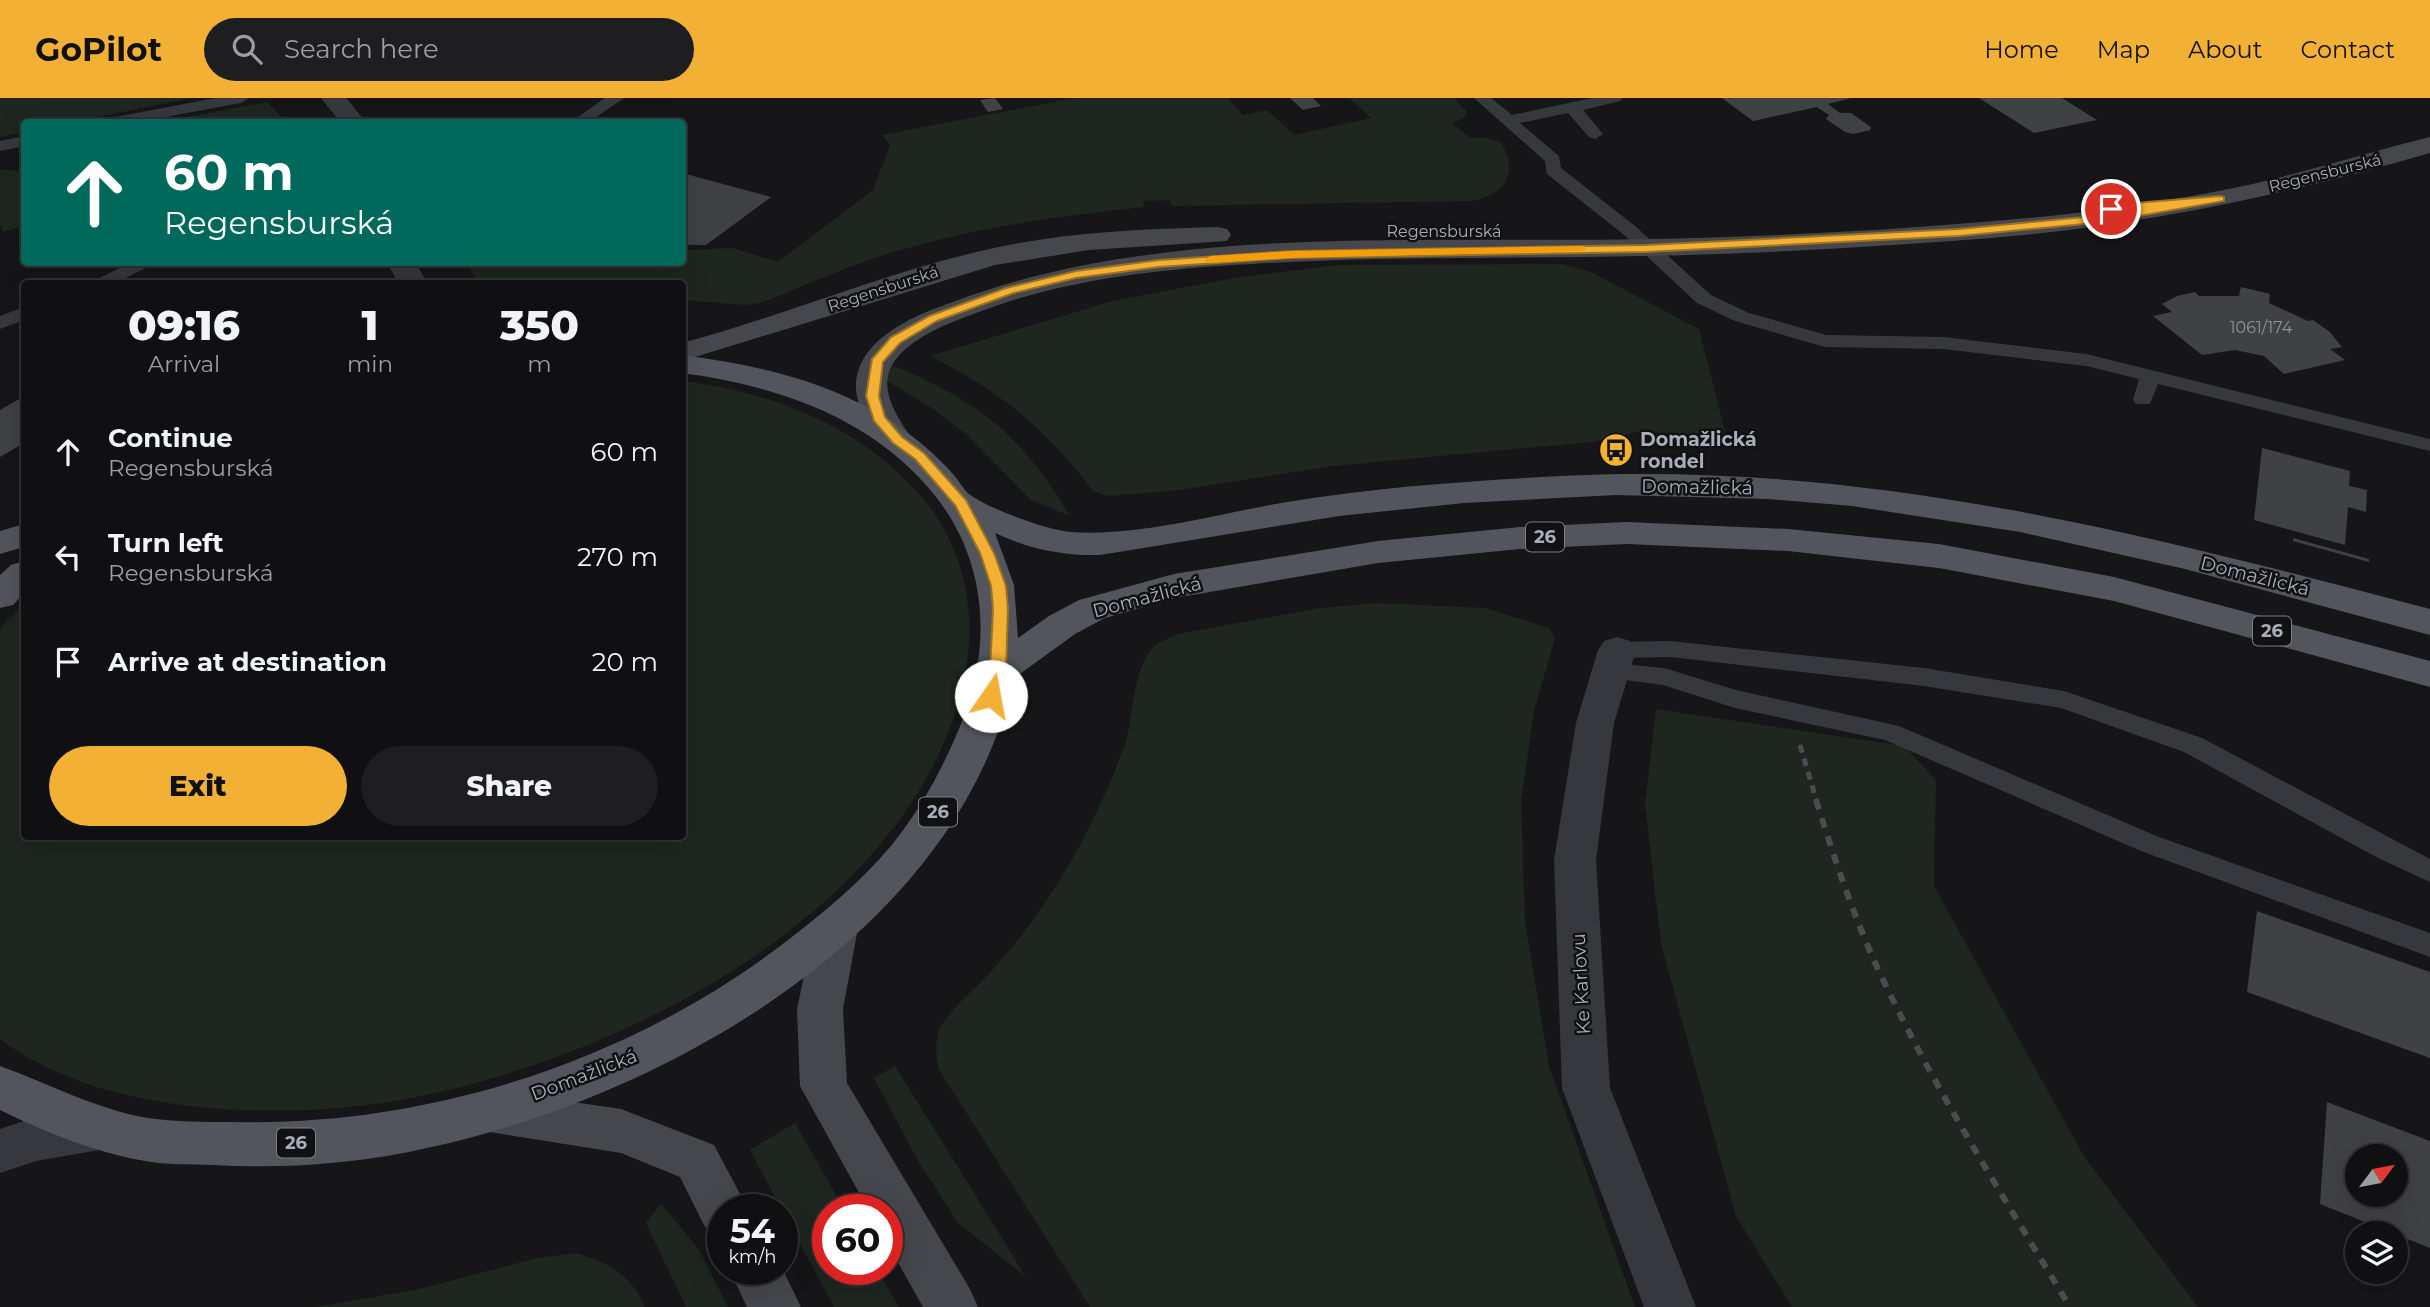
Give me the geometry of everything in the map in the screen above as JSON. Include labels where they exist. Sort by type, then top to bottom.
[{"type":"main road","name":"Regensburská","points":[[897,440],[878,418],[872,396],[877,362],[895,340],[933,318],[1010,290],[1076,274],[1147,265],[1279,255],[1638,239],[1959,232],[2105,219],[2220,199],[2430,145]]},
{"type":"main road","name":"Regensburská","points":[[686,351],[789,321],[834,303],[966,263],[1077,242],[1142,236],[1331,232],[1638,239]]},
{"type":"main road","name":"Domažlická","points":[[0,1087],[48,1112],[148,1140],[265,1146],[371,1137],[490,1111],[621,1063],[738,1001],[836,928],[901,864],[949,798],[981,733],[998,671],[999,586],[987,553],[961,503],[920,456],[866,419],[785,383],[686,365]]},
{"type":"main road","name":"Domažlická","points":[[961,503],[1025,533],[1060,543],[1105,543],[1359,502],[1514,489],[1624,486],[1768,488],[1934,507],[2108,538],[2430,622]]},
{"type":"main road","name":"Domažlická","points":[[998,671],[1062,625],[1092,610],[1174,586],[1378,552],[1520,538],[1627,533],[1788,540],[1939,556],[2114,589],[2430,674]]},
{"type":"main road","points":[[0,543],[21,537]]},
{"type":"main road","points":[[0,596],[21,576]]},
{"type":"main road","points":[[836,928],[820,1009],[824,1086],[952,1307]]},
{"type":"main road","points":[[490,1111],[621,1131],[657,1144],[697,1161],[715,1194]]},
{"type":"main road","points":[[763,1285],[775,1307]]},
{"type":"street","points":[[333,98],[350,119]]},
{"type":"street","name":"Ke Karlovu","points":[[1614,660],[1595,723],[1575,860],[1586,1088],[1670,1307]]},
{"type":"street","points":[[0,1151],[36,1139],[100,1128]]},
{"type":"lane","points":[[132,119],[241,98]]},
{"type":"lane","points":[[584,119],[616,98]]},
{"type":"lane","points":[[1482,98],[1553,160],[1553,170],[1638,239],[1704,299],[1742,317],[1825,341],[1942,343],[2086,360],[2430,445]]},
{"type":"lane","points":[[1508,121],[1614,98]]},
{"type":"lane","points":[[1572,107],[1595,134]]},
{"type":"lane","points":[[0,146],[21,142]]},
{"type":"lane","points":[[106,280],[139,266]]},
{"type":"lane","points":[[0,323],[21,314]]},
{"type":"lane","points":[[2143,400],[2150,375]]},
{"type":"lane","points":[[1614,660],[1670,649],[1924,677],[2064,701],[2193,745],[2387,851],[2430,871]]},
{"type":"lane","points":[[1614,660],[1735,699],[1890,732],[2150,844],[2430,944]]},
{"type":"shaded area","points":[[0,98],[192,98],[88,119],[21,119],[21,133],[0,137]]},
{"type":"shaded area","points":[[1074,98],[1228,98],[1243,115],[1267,110],[1294,135],[1371,118],[1349,98],[1454,98],[1467,112],[1465,117],[1452,123],[1471,138],[1487,138],[1501,142],[1509,164],[1509,173],[1494,193],[1473,201],[1172,206],[1170,200],[1143,201],[1144,207],[1014,224],[919,245],[856,265],[763,302],[746,305],[686,300],[686,280],[475,280],[469,266],[686,266],[686,250],[733,248],[778,262],[873,190],[890,145],[882,135]]},
{"type":"shaded area","points":[[267,102],[284,119],[177,119]]},
{"type":"shaded area","points":[[0,169],[21,172],[21,227],[3,232],[0,225]]},
{"type":"shaded area","points":[[1561,264],[1591,272],[1699,329],[1727,439],[1708,435],[1638,432],[1592,442],[1333,466],[1179,490],[1109,496],[1095,492],[1037,428],[999,397],[930,356],[1109,302],[1233,278],[1338,265]]},
{"type":"shaded area","points":[[884,362],[945,390],[992,421],[1032,461],[1070,516],[1031,500],[967,435],[933,409],[886,380]]},
{"type":"shaded area","points":[[686,381],[751,394],[816,418],[875,453],[901,475],[925,501],[953,546],[967,596],[969,649],[959,701],[925,780],[874,851],[810,914],[735,969],[653,1015],[568,1053],[483,1081],[375,1104],[269,1111],[165,1103],[115,1092],[43,1066],[0,1039],[0,628],[21,607],[21,840],[686,840]]},
{"type":"shaded area","points":[[1377,603],[1485,608],[1549,628],[1555,638],[1534,711],[1521,802],[1525,922],[1549,1066],[1635,1307],[1090,1307],[938,1068],[936,1044],[941,1026],[1016,942],[1070,863],[1099,806],[1124,747],[1140,671],[1154,647],[1178,634],[1320,608]]},
{"type":"shaded area","points":[[1656,709],[1904,746],[1936,780],[1934,886],[2085,1158],[2198,1307],[1792,1307],[1736,1216],[1661,944],[1645,804]]},
{"type":"shaded area","points":[[895,1066],[1026,1277],[958,1223],[917,1159],[874,1078]]},
{"type":"shaded area","points":[[795,1123],[835,1194],[812,1194],[812,1266],[798,1240],[798,1194],[774,1194],[750,1150]]},
{"type":"shaded area","points":[[661,1204],[698,1248],[707,1266],[707,1285],[717,1285],[728,1307],[686,1307],[646,1223]]},
{"type":"shaded area","points":[[577,1253],[610,1266],[626,1278],[645,1307],[316,1307],[420,1289],[537,1258]]},
{"type":"shaded area","points":[[822,1285],[886,1285],[899,1307],[834,1307]]},
{"type":"building","points":[[995,98],[1003,109],[988,112],[980,100]]},
{"type":"building","points":[[1290,98],[1313,98],[1321,106],[1303,110]]},
{"type":"building","points":[[1722,98],[1851,98],[1828,104],[1840,113],[1851,113],[1871,127],[1870,130],[1853,134],[1845,132],[1826,119],[1829,115],[1817,107],[1753,121]]},
{"type":"building","points":[[1979,98],[2062,98],[2097,120],[2034,133]]},
{"type":"building","points":[[686,174],[771,197],[706,245],[686,245]]},
{"type":"building","points":[[2241,287],[2270,294],[2269,303],[2308,321],[2313,320],[2330,332],[2342,347],[2330,349],[2345,360],[2284,374],[2264,356],[2235,350],[2202,355],[2153,316],[2172,312],[2162,304],[2177,296],[2195,292],[2199,296],[2239,296]]},
{"type":"building","points":[[21,398],[21,445],[0,457],[0,410]]},
{"type":"building","points":[[2262,448],[2350,471],[2349,486],[2367,490],[2366,512],[2348,507],[2345,545],[2254,520]]},
{"type":"building","points":[[2293,538],[2369,559],[2369,562],[2293,541]]},
{"type":"building","points":[[2257,911],[2430,972],[2430,1058],[2247,992]]},
{"type":"building","points":[[2327,1102],[2430,1141],[2430,1248],[2408,1239],[2408,1221],[2362,1221],[2320,1204]]},
{"type":"railway","points":[[1800,745],[1817,802]]},
{"type":"railway","points":[[1816,800],[1860,928],[1899,1013],[1970,1141],[2070,1307]]},
{"type":"slow traffic","points":[[1210,260],[1292,254],[1581,249]]},
{"type":"place","name":"Domažlická rondel","points":[[1616,450]]},
{"type":"route","points":[[991,696],[998,671],[1000,609],[999,586],[987,553],[961,503],[920,456],[897,440],[878,418],[872,396],[877,362],[895,340],[933,318],[1010,290],[1076,274],[1159,263],[1292,254],[1646,248],[1959,232],[2105,219],[2220,199],[2111,209]]}]
